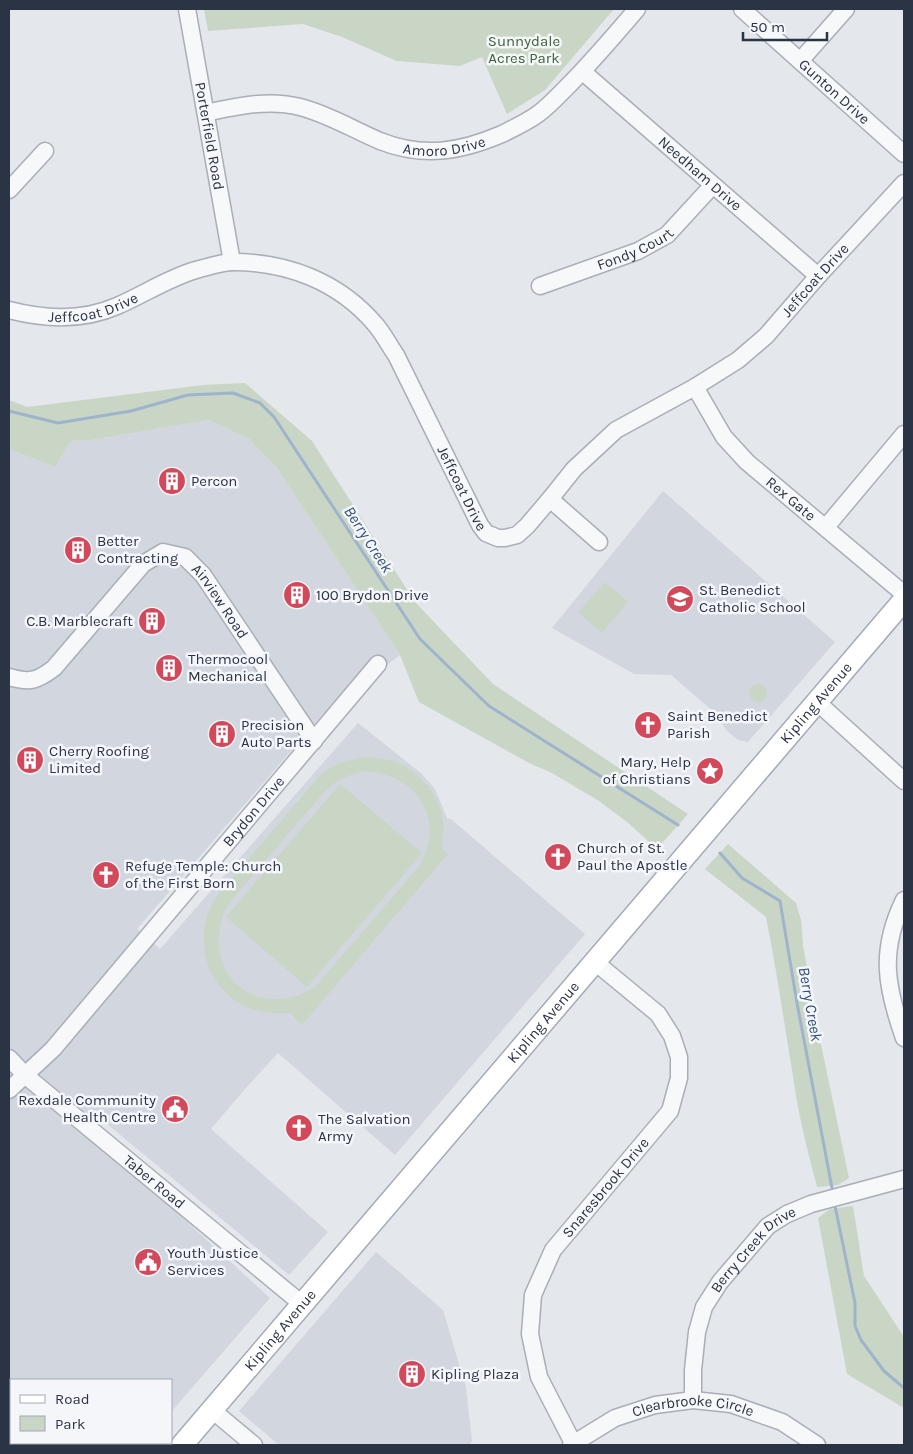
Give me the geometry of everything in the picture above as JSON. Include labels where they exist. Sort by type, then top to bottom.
[{"type":"main road","name":"Kipling Avenue","points":[[182,1445],[904,600]]},
{"type":"street","name":"Porterfield Road","points":[[187,9],[232,262]]},
{"type":"street","name":"Amoro Drive","points":[[206,113],[256,104],[286,104],[308,110],[382,141],[404,148],[422,151],[443,151],[468,146],[521,125],[539,113],[583,72],[637,9]]},
{"type":"street","name":"Gunton Drive","points":[[742,9],[904,154]]},
{"type":"street","points":[[800,61],[846,9]]},
{"type":"street","name":"Needham Drive","points":[[583,72],[818,276]]},
{"type":"street","points":[[9,190],[45,151]]},
{"type":"street","name":"Jeffcoat Drive","points":[[9,310],[26,315],[48,317],[86,315],[115,307],[176,277],[196,270],[232,262],[278,266],[307,275],[345,296],[369,317],[383,334],[396,355],[480,525],[486,533],[502,539],[517,534],[527,526],[574,469],[616,430],[640,415],[695,387],[738,360],[766,336],[818,276],[904,183]]},
{"type":"street","name":"Fondy Court","points":[[540,286],[638,251],[667,234],[713,185]]},
{"type":"street","name":"Rex Gate","points":[[695,387],[724,437],[747,462],[904,594]]},
{"type":"street","points":[[826,527],[904,434]]},
{"type":"street","points":[[550,499],[599,542]]},
{"type":"street","name":"Airview Road","points":[[9,677],[22,681],[40,679],[54,668],[143,564],[163,552],[185,557],[203,575],[314,741]]},
{"type":"street","name":"Brydon Drive","points":[[9,1090],[53,1049],[378,664]]},
{"type":"street","points":[[817,702],[904,781]]},
{"type":"street","points":[[904,900],[890,938],[887,960],[888,986],[904,1038]]},
{"type":"street","name":"Snaresbrook Drive","points":[[572,1444],[540,1377],[530,1334],[533,1295],[553,1250],[670,1111],[679,1078],[678,1057],[672,1036],[658,1014],[595,962]]},
{"type":"street","name":"Taber Road","points":[[9,1058],[26,1076],[302,1304]]},
{"type":"street","name":"Berry Creek Drive","points":[[693,1400],[698,1332],[704,1307],[720,1282],[768,1226],[787,1214],[811,1204],[904,1180]]},
{"type":"street","name":"Clearbrooke Circle","points":[[572,1444],[615,1418],[655,1405],[693,1400],[731,1404],[782,1422],[817,1445]]},
{"type":"street","points":[[212,1410],[254,1445]]},
{"type":"shaded area","points":[[209,420],[249,439],[277,468],[400,655],[322,715],[137,929],[160,949],[358,723],[422,774],[435,789],[447,818],[451,819],[585,934],[395,1155],[278,1053],[245,1089],[211,1129],[328,1232],[289,1275],[101,1119],[88,1134],[270,1298],[172,1411],[172,1379],[10,1379],[10,1444],[143,1445],[9,1445],[9,449],[55,467],[71,441],[91,440]]},
{"type":"shaded area","name":"St. Benedict Catholic School","points":[[663,491],[835,642],[748,742],[738,740],[726,730],[722,719],[671,675],[634,674],[552,628]]},
{"type":"shaded area","name":"Kipling Plaza","points":[[376,1252],[443,1310],[466,1388],[472,1441],[469,1445],[279,1445],[239,1411]]},
{"type":"green space","name":"Sunnydale Acres Park","points":[[204,9],[614,9],[545,90],[507,114],[482,57],[460,66],[397,61],[342,37],[303,24],[208,31]]},
{"type":"green space","points":[[245,383],[312,441],[415,602],[493,684],[688,814],[657,849],[627,822],[599,801],[552,773],[529,763],[419,702],[400,655],[277,468],[249,439],[209,420],[91,440],[71,441],[55,467],[9,449],[9,400],[27,407],[203,385]]},
{"type":"green space","points":[[605,582],[628,602],[602,633],[578,612]]},
{"type":"green space","points":[[758,684],[764,687],[767,693],[764,699],[758,702],[752,699],[749,693],[752,687]]},
{"type":"green space","points":[[365,757],[381,758],[396,762],[413,771],[427,785],[438,802],[443,821],[442,849],[448,854],[302,1025],[291,1013],[272,1013],[254,1010],[242,1005],[229,996],[218,984],[211,971],[204,941],[205,926],[209,911],[216,897],[322,773],[339,763]],"holes":[[[366,771],[384,774],[400,781],[412,790],[422,802],[428,816],[430,831],[427,848],[420,865],[315,987],[286,998],[266,998],[250,993],[236,983],[226,970],[220,955],[219,937],[222,919],[230,902],[326,790],[349,775]]]},
{"type":"green space","points":[[340,784],[422,853],[307,987],[226,917]]},
{"type":"green space","points":[[728,844],[796,903],[801,920],[803,945],[818,1030],[849,1178],[838,1185],[817,1187],[798,1109],[766,917],[705,869]]},
{"type":"green space","points":[[853,1206],[864,1276],[904,1337],[904,1408],[847,1374],[818,1218],[830,1209]]},
{"type":"waterway","name":"Berry Creek","points":[[9,411],[58,423],[131,411],[188,395],[233,393],[260,403],[274,417],[420,639],[489,706],[678,825]]},
{"type":"waterway","name":"Berry Creek","points":[[720,853],[742,878],[780,901],[832,1188]]},
{"type":"waterway","name":"Berry Creek","points":[[835,1206],[855,1303],[855,1326],[861,1340],[884,1371],[904,1388]]},
{"type":"place","name":"Percon","points":[[172,481]]},
{"type":"place","name":"Better Contracting","points":[[78,550]]},
{"type":"place","name":"100 Brydon Drive","points":[[297,595]]},
{"type":"place","name":"St. Benedict Catholic School","points":[[680,599]]},
{"type":"place","name":"C.B. Marblecraft","points":[[152,621]]},
{"type":"place","name":"Thermocool Mechanical","points":[[169,668]]},
{"type":"place","name":"Saint Benedict Parish","points":[[648,725]]},
{"type":"place","name":"Precision Auto Parts","points":[[222,734]]},
{"type":"place","name":"Cherry Roofing Limited","points":[[30,760]]},
{"type":"place","name":"Mary, Help of Christians","points":[[710,771]]},
{"type":"place","name":"Church of St. Paul the Apostle","points":[[558,857]]},
{"type":"place","name":"Refuge Temple: Church of the First Born","points":[[106,875]]},
{"type":"place","name":"Rexdale Community Health Centre","points":[[175,1109]]},
{"type":"place","name":"The Salvation Army","points":[[299,1128]]},
{"type":"place","name":"Youth Justice Services","points":[[148,1262]]},
{"type":"place","name":"Kipling Plaza","points":[[412,1374]]}]
